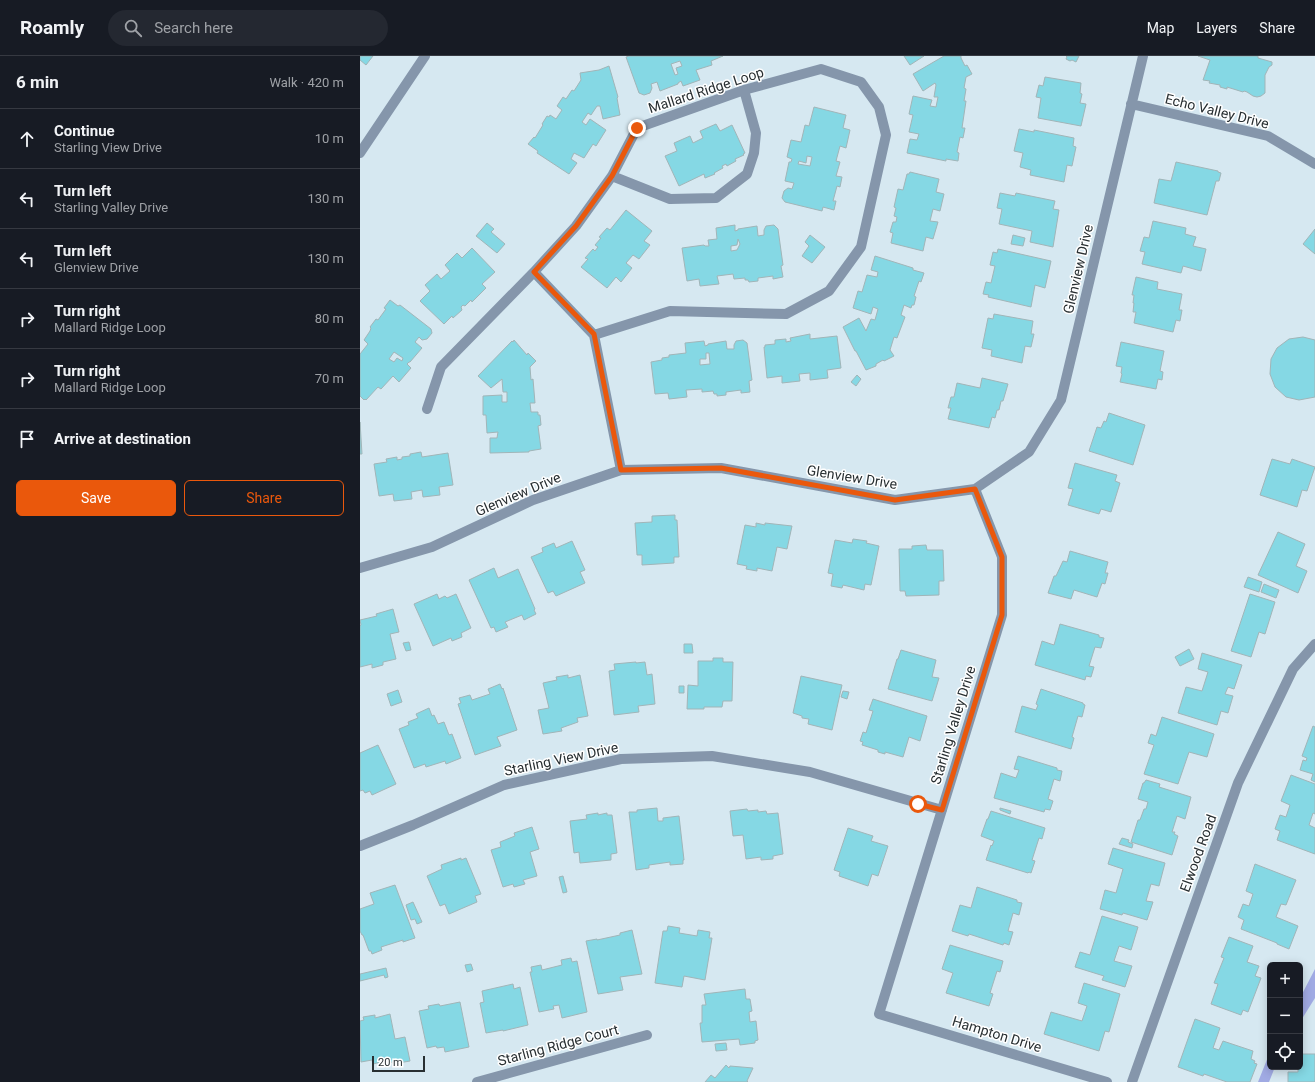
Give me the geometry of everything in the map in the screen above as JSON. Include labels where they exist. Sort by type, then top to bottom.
[{"type":"street","points":[[360,153],[425,56]]},
{"type":"street","name":"Glenview Drive","points":[[360,568],[432,547],[533,500],[621,470],[721,468],[895,500],[975,489],[1029,452],[1061,400],[1143,56]]},
{"type":"street","name":"Mallard Ridge Loop","points":[[427,409],[441,367],[534,272],[576,226],[612,176],[637,128],[744,90],[821,69],[861,82],[879,107],[886,135],[861,247],[829,291],[786,314],[670,311],[594,334]]},
{"type":"street","points":[[612,176],[670,199],[716,198],[747,174],[754,153],[756,133],[744,90]]},
{"type":"street","name":"Echo Valley Drive","points":[[1131,104],[1268,136],[1315,164]]},
{"type":"street","points":[[534,272],[594,334],[621,470]]},
{"type":"street","name":"Starling Valley Drive","points":[[879,1014],[1002,615],[1002,557],[975,489]]},
{"type":"street","name":"Elwood Road","points":[[1132,1082],[1238,783],[1293,669],[1315,644]]},
{"type":"street","name":"Starling View Drive","points":[[360,846],[413,825],[504,785],[620,759],[712,756],[810,772],[942,810]]},
{"type":"street","name":"Hampton Drive","points":[[879,1014],[1107,1082]]},
{"type":"street","name":"Starling Ridge Court","points":[[477,1082],[646,1035]]},
{"type":"water","points":[[1315,969],[1315,998],[1303,1017],[1303,992]]},
{"type":"water","points":[[1267,1060],[1267,1070],[1274,1070],[1269,1082],[1258,1082]]},
{"type":"building","points":[[360,56],[373,56],[366,65],[360,60]]},
{"type":"building","points":[[723,56],[711,61],[712,65],[696,70],[700,80],[683,86],[681,81],[678,84],[660,91],[657,82],[651,84],[652,88],[650,93],[644,95],[639,93],[626,57]],"holes":[[[680,61],[682,66],[676,68],[678,74],[675,75],[671,64]]]},
{"type":"building","points":[[904,56],[924,56],[910,65]]},
{"type":"building","points":[[944,56],[961,56],[965,66],[967,65],[972,74],[966,77],[964,88],[966,89],[964,101],[966,101],[962,128],[965,128],[963,138],[960,137],[957,152],[959,153],[958,161],[946,159],[946,161],[907,153],[910,139],[917,140],[919,134],[909,132],[913,115],[909,114],[913,96],[932,100],[930,106],[936,107],[938,97],[934,97],[935,83],[923,91],[913,74]]},
{"type":"building","points":[[1066,56],[1079,56],[1076,62],[1066,59]]},
{"type":"building","points":[[1198,56],[1258,56],[1258,58],[1272,62],[1272,65],[1269,67],[1265,75],[1265,93],[1257,97],[1244,91],[1243,92],[1227,87],[1227,89],[1220,87],[1220,85],[1209,83],[1210,81],[1203,80],[1210,60]]},
{"type":"building","points":[[609,66],[618,97],[620,115],[603,119],[600,106],[597,106],[591,115],[588,113],[582,122],[586,125],[590,119],[606,130],[596,146],[593,144],[584,158],[574,153],[571,159],[577,163],[569,174],[537,153],[538,151],[528,144],[534,137],[535,138],[547,116],[549,117],[550,115],[556,119],[562,110],[557,106],[563,97],[566,99],[572,90],[574,91],[581,80],[580,73],[599,70]]},
{"type":"building","points":[[1045,77],[1081,83],[1080,93],[1082,94],[1080,103],[1086,104],[1081,126],[1038,118],[1041,98],[1036,97],[1039,85],[1043,86]]},
{"type":"building","points":[[814,107],[846,115],[843,128],[850,130],[846,148],[840,146],[836,161],[840,162],[836,176],[842,177],[840,187],[837,186],[833,201],[836,201],[834,210],[823,207],[822,211],[785,202],[782,198],[784,191],[788,188],[792,189],[794,183],[785,181],[789,162],[791,162],[792,159],[787,157],[791,140],[801,142],[805,125],[809,126]],"holes":[[[807,156],[812,157],[810,166],[798,164],[799,161],[806,163]]]},
{"type":"building","points":[[716,124],[720,131],[732,125],[745,153],[743,154],[744,155],[735,159],[736,161],[727,166],[726,164],[722,166],[723,168],[714,173],[715,174],[705,178],[704,174],[679,186],[665,156],[677,151],[674,143],[690,136],[693,143],[703,138],[700,131]]},
{"type":"building","points":[[1019,129],[1034,132],[1034,130],[1074,138],[1073,146],[1076,147],[1072,166],[1067,165],[1064,182],[1030,175],[1031,170],[1020,167],[1023,153],[1014,151]]},
{"type":"building","points":[[1176,162],[1218,171],[1221,173],[1219,181],[1216,181],[1207,215],[1154,203],[1159,179],[1171,181]]},
{"type":"building","points":[[910,172],[939,179],[936,192],[944,194],[940,211],[933,209],[930,221],[938,222],[933,239],[926,237],[923,251],[891,243],[893,233],[890,232],[893,222],[896,222],[897,217],[894,216],[896,208],[894,207],[898,189],[903,190],[907,174]]},
{"type":"building","points":[[1000,193],[1015,196],[1016,193],[1055,201],[1053,209],[1059,210],[1053,247],[1030,242],[1032,231],[999,224],[1002,209],[997,208]]},
{"type":"building","points":[[626,210],[652,231],[644,241],[650,245],[639,259],[633,255],[626,263],[632,268],[621,282],[616,277],[607,288],[581,267],[588,259],[585,258],[593,249],[595,251],[598,247],[595,245],[601,238],[599,237],[607,228],[610,230]]},
{"type":"building","points":[[1153,221],[1186,228],[1185,234],[1196,237],[1193,246],[1206,249],[1201,271],[1183,266],[1181,273],[1142,264],[1145,252],[1140,251],[1144,237],[1149,238]]},
{"type":"building","points":[[487,223],[494,229],[491,232],[505,244],[497,253],[476,236]]},
{"type":"building","points":[[735,225],[735,231],[738,229],[757,226],[758,236],[764,235],[766,226],[774,225],[778,229],[783,265],[781,266],[783,277],[773,279],[773,276],[758,278],[758,281],[749,282],[748,280],[745,280],[745,278],[734,279],[733,274],[717,276],[719,284],[700,286],[699,279],[687,281],[682,248],[704,245],[709,246],[708,240],[717,239],[716,228]],"holes":[[[738,239],[740,244],[737,250],[731,251],[731,246],[737,245]]]},
{"type":"building","points":[[1315,229],[1315,254],[1303,244]]},
{"type":"building","points":[[810,235],[825,247],[812,263],[802,256],[809,246],[805,242]]},
{"type":"building","points":[[1013,235],[1025,238],[1023,246],[1011,244]]},
{"type":"building","points":[[472,248],[495,272],[482,284],[486,288],[472,302],[471,300],[465,306],[463,305],[461,307],[462,310],[453,318],[452,316],[444,324],[420,301],[430,291],[425,285],[437,274],[441,279],[450,271],[445,265],[457,253],[462,258]]},
{"type":"building","points":[[998,249],[1051,261],[1045,288],[1035,285],[1031,307],[988,297],[989,295],[983,294],[986,282],[991,283],[995,266],[990,265],[993,252],[997,253]]},
{"type":"building","points":[[875,256],[924,273],[921,282],[919,281],[914,296],[916,297],[914,305],[912,305],[911,308],[904,305],[901,315],[905,317],[897,338],[894,337],[890,350],[894,356],[884,361],[883,360],[876,364],[876,366],[866,370],[843,327],[859,318],[866,331],[871,319],[875,320],[878,309],[873,307],[871,314],[853,308],[858,291],[862,292],[867,275],[877,277],[878,272],[871,270]]},
{"type":"building","points":[[1136,277],[1158,282],[1157,289],[1182,294],[1179,310],[1182,310],[1180,321],[1176,320],[1173,332],[1134,323],[1136,312],[1133,312],[1134,295],[1132,295]]},
{"type":"building","points":[[390,300],[398,306],[400,305],[431,329],[432,333],[427,339],[422,340],[419,337],[415,342],[422,348],[407,364],[411,368],[399,382],[393,376],[381,389],[378,387],[366,400],[364,400],[360,396],[360,354],[368,344],[364,340],[370,331],[370,327],[376,319],[378,320],[386,309],[384,308]],"holes":[[[394,352],[403,358],[402,361],[397,358],[394,362],[389,359]]]},
{"type":"building","points":[[994,314],[1033,321],[1031,334],[1034,334],[1031,347],[1025,346],[1022,363],[991,356],[992,350],[982,348],[988,318],[993,319]]},
{"type":"building","points":[[810,334],[810,339],[837,336],[841,368],[827,370],[828,378],[810,380],[810,373],[799,374],[800,381],[782,383],[782,376],[767,378],[765,345],[775,344],[775,340],[786,339],[786,342],[791,341],[790,338]]},
{"type":"building","points":[[1303,337],[1315,340],[1315,397],[1299,400],[1286,397],[1275,387],[1270,374],[1271,359],[1277,348],[1289,339]]},
{"type":"building","points":[[514,340],[527,355],[528,353],[536,361],[530,367],[531,380],[533,379],[535,403],[530,403],[531,412],[538,412],[538,415],[540,415],[541,425],[538,426],[541,449],[529,452],[490,453],[490,438],[497,438],[498,432],[487,433],[486,415],[483,415],[483,396],[502,395],[502,402],[507,402],[507,392],[503,392],[502,379],[491,388],[478,376]]},
{"type":"building","points":[[743,340],[747,343],[752,380],[749,381],[750,392],[741,393],[741,390],[726,392],[726,395],[717,396],[717,394],[714,394],[713,391],[702,392],[702,389],[686,390],[687,397],[669,399],[668,393],[655,394],[651,362],[662,360],[662,358],[669,357],[669,355],[686,353],[685,343],[704,341],[705,346],[708,344],[726,341],[727,349],[734,349],[736,341]],"holes":[[[706,353],[709,353],[710,364],[700,365],[700,359],[706,359]]]},
{"type":"building","points":[[1121,342],[1164,351],[1160,371],[1163,372],[1162,380],[1158,379],[1156,389],[1120,382],[1122,367],[1116,366]]},
{"type":"building","points":[[857,375],[861,379],[856,386],[851,382]]},
{"type":"building","points":[[982,378],[1008,384],[1003,401],[1001,401],[995,418],[992,417],[989,428],[948,419],[951,408],[948,408],[951,397],[954,397],[957,383],[980,388]]},
{"type":"building","points":[[1109,413],[1145,425],[1133,465],[1089,451],[1097,427],[1101,428],[1104,421],[1106,422]]},
{"type":"building","points":[[360,422],[362,454],[360,454]]},
{"type":"building","points":[[421,452],[422,457],[448,453],[453,485],[439,487],[440,495],[423,497],[422,490],[411,492],[412,499],[394,501],[393,494],[379,496],[374,464],[387,462],[386,459],[397,457],[397,460],[402,459],[402,457],[410,456],[410,454]]},
{"type":"building","points":[[1272,459],[1290,464],[1292,459],[1315,467],[1307,491],[1302,490],[1297,507],[1260,495]]},
{"type":"building","points":[[1075,463],[1117,475],[1115,481],[1120,483],[1111,512],[1101,509],[1099,514],[1068,505],[1073,489],[1068,488]]},
{"type":"building","points":[[675,515],[675,520],[677,520],[679,557],[674,557],[674,563],[642,565],[642,555],[637,555],[635,523],[652,522],[652,516]]},
{"type":"building","points":[[756,523],[765,525],[765,523],[792,526],[787,549],[777,547],[772,571],[757,568],[757,571],[746,569],[747,566],[737,564],[745,525],[756,527]]},
{"type":"building","points":[[1278,532],[1305,544],[1296,566],[1307,571],[1298,593],[1258,575]]},
{"type":"building","points":[[853,539],[867,541],[866,543],[879,546],[871,585],[865,584],[864,590],[843,585],[842,588],[831,586],[833,574],[828,573],[835,540],[852,543]]},
{"type":"building","points":[[572,541],[585,570],[580,572],[585,583],[556,596],[553,591],[548,593],[531,557],[543,552],[542,548],[554,543],[556,548]]},
{"type":"building","points":[[926,545],[927,550],[943,550],[944,581],[939,581],[939,595],[906,596],[905,591],[900,591],[899,549],[912,549],[912,546]]},
{"type":"building","points":[[1070,551],[1108,562],[1105,573],[1108,573],[1105,584],[1102,583],[1097,597],[1074,590],[1071,599],[1048,593],[1054,576],[1056,576],[1063,561],[1067,562]]},
{"type":"building","points":[[494,568],[498,578],[518,569],[536,614],[524,620],[522,615],[505,622],[508,627],[496,632],[494,627],[491,628],[469,580]]},
{"type":"building","points":[[1248,577],[1262,582],[1259,592],[1244,587]]},
{"type":"building","points":[[1264,584],[1279,590],[1276,598],[1261,592]]},
{"type":"building","points":[[437,594],[439,599],[445,596],[447,598],[456,594],[471,628],[461,633],[462,637],[452,641],[451,638],[433,646],[414,604]]},
{"type":"building","points":[[1250,594],[1275,602],[1265,634],[1259,632],[1251,657],[1231,651]]},
{"type":"building","points":[[393,609],[399,632],[390,634],[396,659],[383,662],[383,665],[372,668],[372,664],[360,667],[360,620],[377,616],[376,614]]},
{"type":"building","points":[[1060,624],[1099,635],[1099,637],[1104,638],[1101,648],[1095,647],[1089,666],[1094,667],[1091,677],[1086,676],[1085,680],[1035,665],[1042,641],[1054,645]]},
{"type":"building","points":[[409,642],[411,650],[406,651],[403,643]]},
{"type":"building","points":[[684,644],[692,644],[693,653],[684,653]]},
{"type":"building","points":[[1189,649],[1194,659],[1180,666],[1175,657]]},
{"type":"building","points":[[901,650],[936,660],[932,677],[939,678],[932,701],[888,689]]},
{"type":"building","points":[[1202,653],[1242,665],[1234,689],[1228,687],[1225,694],[1233,696],[1228,713],[1221,711],[1217,725],[1178,713],[1186,687],[1202,691],[1208,672],[1198,669]]},
{"type":"building","points":[[713,658],[723,658],[723,662],[733,662],[732,701],[723,701],[722,707],[687,709],[688,685],[698,686],[698,661],[713,661]]},
{"type":"building","points":[[645,662],[647,675],[652,674],[655,704],[638,706],[639,712],[614,715],[609,671],[615,670],[614,664]]},
{"type":"building","points":[[568,675],[568,678],[580,675],[588,716],[577,718],[578,722],[561,728],[562,731],[543,734],[538,710],[549,708],[543,683],[557,680],[556,677]]},
{"type":"building","points":[[801,676],[842,685],[832,730],[808,724],[809,719],[802,718],[802,716],[793,713]]},
{"type":"building","points":[[500,684],[502,689],[503,688],[517,730],[497,737],[501,746],[475,755],[458,704],[461,703],[459,698],[470,695],[472,700],[490,694],[488,689]]},
{"type":"building","points":[[679,686],[684,686],[684,693],[679,693]]},
{"type":"building","points":[[1041,689],[1085,705],[1082,717],[1078,716],[1072,737],[1074,738],[1071,749],[1015,732],[1022,706],[1036,710],[1038,705],[1036,704]]},
{"type":"building","points":[[398,690],[402,702],[391,706],[387,694]]},
{"type":"building","points":[[843,691],[849,692],[847,699],[841,697]]},
{"type":"building","points":[[873,699],[927,716],[920,741],[909,737],[903,757],[885,752],[885,754],[878,752],[878,750],[862,745],[863,742],[860,741],[863,732],[866,733],[873,711],[869,710]]},
{"type":"building","points":[[429,708],[432,716],[434,715],[438,724],[444,722],[449,735],[452,734],[461,758],[446,764],[445,761],[426,767],[425,764],[414,768],[399,729],[409,725],[408,722],[418,718],[416,714]]},
{"type":"building","points":[[1162,717],[1214,734],[1207,757],[1189,752],[1178,784],[1144,774],[1154,745],[1148,743],[1151,734],[1156,736]]},
{"type":"building","points":[[1313,726],[1315,727],[1315,782],[1311,780],[1313,774],[1300,770],[1303,760],[1306,761],[1307,758],[1302,756]]},
{"type":"building","points":[[378,745],[396,784],[372,795],[370,791],[365,793],[363,790],[360,791],[360,753]]},
{"type":"building","points":[[1018,756],[1057,768],[1057,770],[1062,771],[1060,781],[1054,779],[1048,799],[1053,801],[1050,810],[1045,809],[1044,812],[994,798],[1001,773],[1016,778],[1019,770],[1014,769]]},
{"type":"building","points":[[1291,775],[1315,784],[1315,814],[1313,813],[1309,825],[1315,828],[1315,854],[1277,840],[1280,831],[1275,829],[1280,815],[1286,817],[1290,805],[1281,801]]},
{"type":"building","points":[[1146,780],[1160,784],[1159,787],[1191,797],[1185,819],[1177,816],[1172,832],[1175,832],[1174,834],[1178,836],[1172,855],[1131,842],[1138,820],[1140,820],[1148,802],[1138,799],[1143,783]]},
{"type":"building","points":[[657,808],[658,821],[663,821],[663,818],[679,816],[684,860],[683,864],[670,865],[670,862],[649,865],[649,868],[636,870],[629,812]]},
{"type":"building","points":[[1000,808],[1011,811],[1010,814],[1000,810]]},
{"type":"building","points":[[747,809],[748,811],[766,811],[767,814],[778,813],[783,854],[773,856],[773,859],[761,860],[761,857],[746,859],[743,835],[733,836],[730,811]]},
{"type":"building","points":[[991,811],[1045,828],[1042,839],[1039,838],[1032,860],[1035,861],[1031,873],[986,860],[991,845],[992,846],[994,841],[981,836]]},
{"type":"building","points":[[598,813],[598,815],[607,813],[607,815],[612,815],[617,853],[611,854],[611,860],[580,863],[579,852],[574,853],[570,821],[587,819],[586,815]]},
{"type":"building","points":[[532,827],[539,849],[530,852],[537,876],[523,880],[525,884],[514,887],[513,884],[503,887],[491,850],[501,847],[500,842],[515,836],[514,833]]},
{"type":"building","points":[[848,828],[873,836],[871,841],[888,846],[878,876],[872,874],[868,886],[839,876],[840,872],[834,870]]},
{"type":"building","points":[[1122,838],[1129,840],[1128,842],[1133,844],[1132,848],[1119,844]]},
{"type":"building","points":[[1113,848],[1165,863],[1159,886],[1151,884],[1146,901],[1153,902],[1147,920],[1123,913],[1122,915],[1100,909],[1105,890],[1116,893],[1123,869],[1108,864]]},
{"type":"building","points":[[461,858],[461,860],[466,858],[481,894],[475,896],[477,902],[449,914],[445,904],[440,906],[427,876],[442,869],[441,865]]},
{"type":"building","points":[[1255,864],[1296,880],[1286,905],[1281,904],[1276,917],[1298,926],[1289,949],[1241,929],[1244,920],[1238,917],[1243,904],[1249,906],[1253,894],[1246,891]]},
{"type":"building","points":[[563,876],[567,892],[563,893],[559,877]]},
{"type":"building","points":[[395,885],[415,938],[381,947],[382,950],[372,954],[371,951],[369,951],[360,931],[360,909],[374,904],[370,893]]},
{"type":"building","points":[[977,887],[1022,903],[1019,915],[1013,913],[1008,931],[1013,932],[1009,945],[1004,943],[1003,945],[969,934],[968,936],[952,931],[960,905],[971,908]]},
{"type":"building","points":[[413,902],[422,922],[417,924],[415,919],[411,920],[406,905]]},
{"type":"building","points":[[1102,916],[1138,927],[1131,950],[1119,946],[1114,961],[1132,966],[1125,987],[1102,980],[1104,976],[1075,967],[1080,952],[1090,955]]},
{"type":"building","points":[[668,926],[680,928],[679,933],[697,936],[698,930],[710,932],[709,938],[712,938],[705,980],[684,976],[682,987],[655,983],[663,931],[667,931]]},
{"type":"building","points":[[632,930],[642,974],[620,977],[623,990],[598,994],[586,941],[620,935],[620,933]]},
{"type":"building","points":[[1229,937],[1253,946],[1247,962],[1259,966],[1255,976],[1261,978],[1248,1012],[1243,1010],[1241,1015],[1211,1004],[1218,984],[1214,983],[1224,958],[1221,957]]},
{"type":"building","points":[[950,945],[1003,961],[1000,972],[997,971],[990,993],[993,994],[989,1006],[946,993],[953,973],[942,969]]},
{"type":"building","points":[[571,958],[572,962],[577,961],[587,1012],[562,1018],[559,1005],[553,1006],[554,1009],[539,1012],[530,972],[532,972],[531,967],[541,965],[542,970],[562,965],[561,960]]},
{"type":"building","points":[[471,964],[473,970],[467,972],[465,965]]},
{"type":"building","points":[[386,968],[388,977],[385,978],[384,975],[360,981],[360,974]]},
{"type":"building","points":[[1084,983],[1120,994],[1109,1032],[1105,1031],[1099,1051],[1044,1034],[1051,1012],[1082,1021],[1087,1006],[1078,1003]]},
{"type":"building","points":[[513,984],[514,989],[520,987],[528,1025],[503,1031],[486,1033],[480,1003],[484,1002],[482,991]]},
{"type":"building","points":[[745,989],[746,999],[750,999],[752,1011],[749,1012],[750,1022],[756,1021],[758,1040],[755,1041],[755,1043],[740,1045],[739,1039],[702,1042],[700,1023],[702,1023],[702,1005],[706,1005],[704,994]]},
{"type":"building","points":[[460,1002],[469,1047],[445,1052],[444,1047],[437,1048],[436,1046],[427,1048],[419,1011],[429,1009],[428,1006],[439,1004],[440,1006]]},
{"type":"building","points":[[390,1014],[395,1039],[405,1037],[410,1061],[393,1064],[393,1062],[382,1064],[381,1062],[373,1064],[372,1060],[361,1062],[360,1021],[364,1020],[363,1017],[375,1015],[375,1018]]},
{"type":"building","points":[[1195,1019],[1220,1028],[1213,1048],[1219,1050],[1223,1041],[1253,1051],[1251,1059],[1257,1064],[1250,1082],[1227,1082],[1204,1074],[1203,1076],[1178,1067]]},
{"type":"building","points":[[726,1043],[727,1050],[716,1051],[715,1044]]},
{"type":"building","points":[[1303,1054],[1315,1054],[1315,1082],[1288,1082],[1288,1072],[1298,1072],[1298,1070],[1303,1070]]},
{"type":"building","points":[[726,1065],[729,1068],[730,1066],[753,1068],[747,1081],[748,1082],[705,1082],[711,1075],[715,1078]]},
{"type":"route","points":[[637,128],[612,176],[576,226],[534,272],[594,334],[621,470],[721,468],[895,500],[975,489],[1002,557],[1002,615],[942,810],[918,804]]}]
